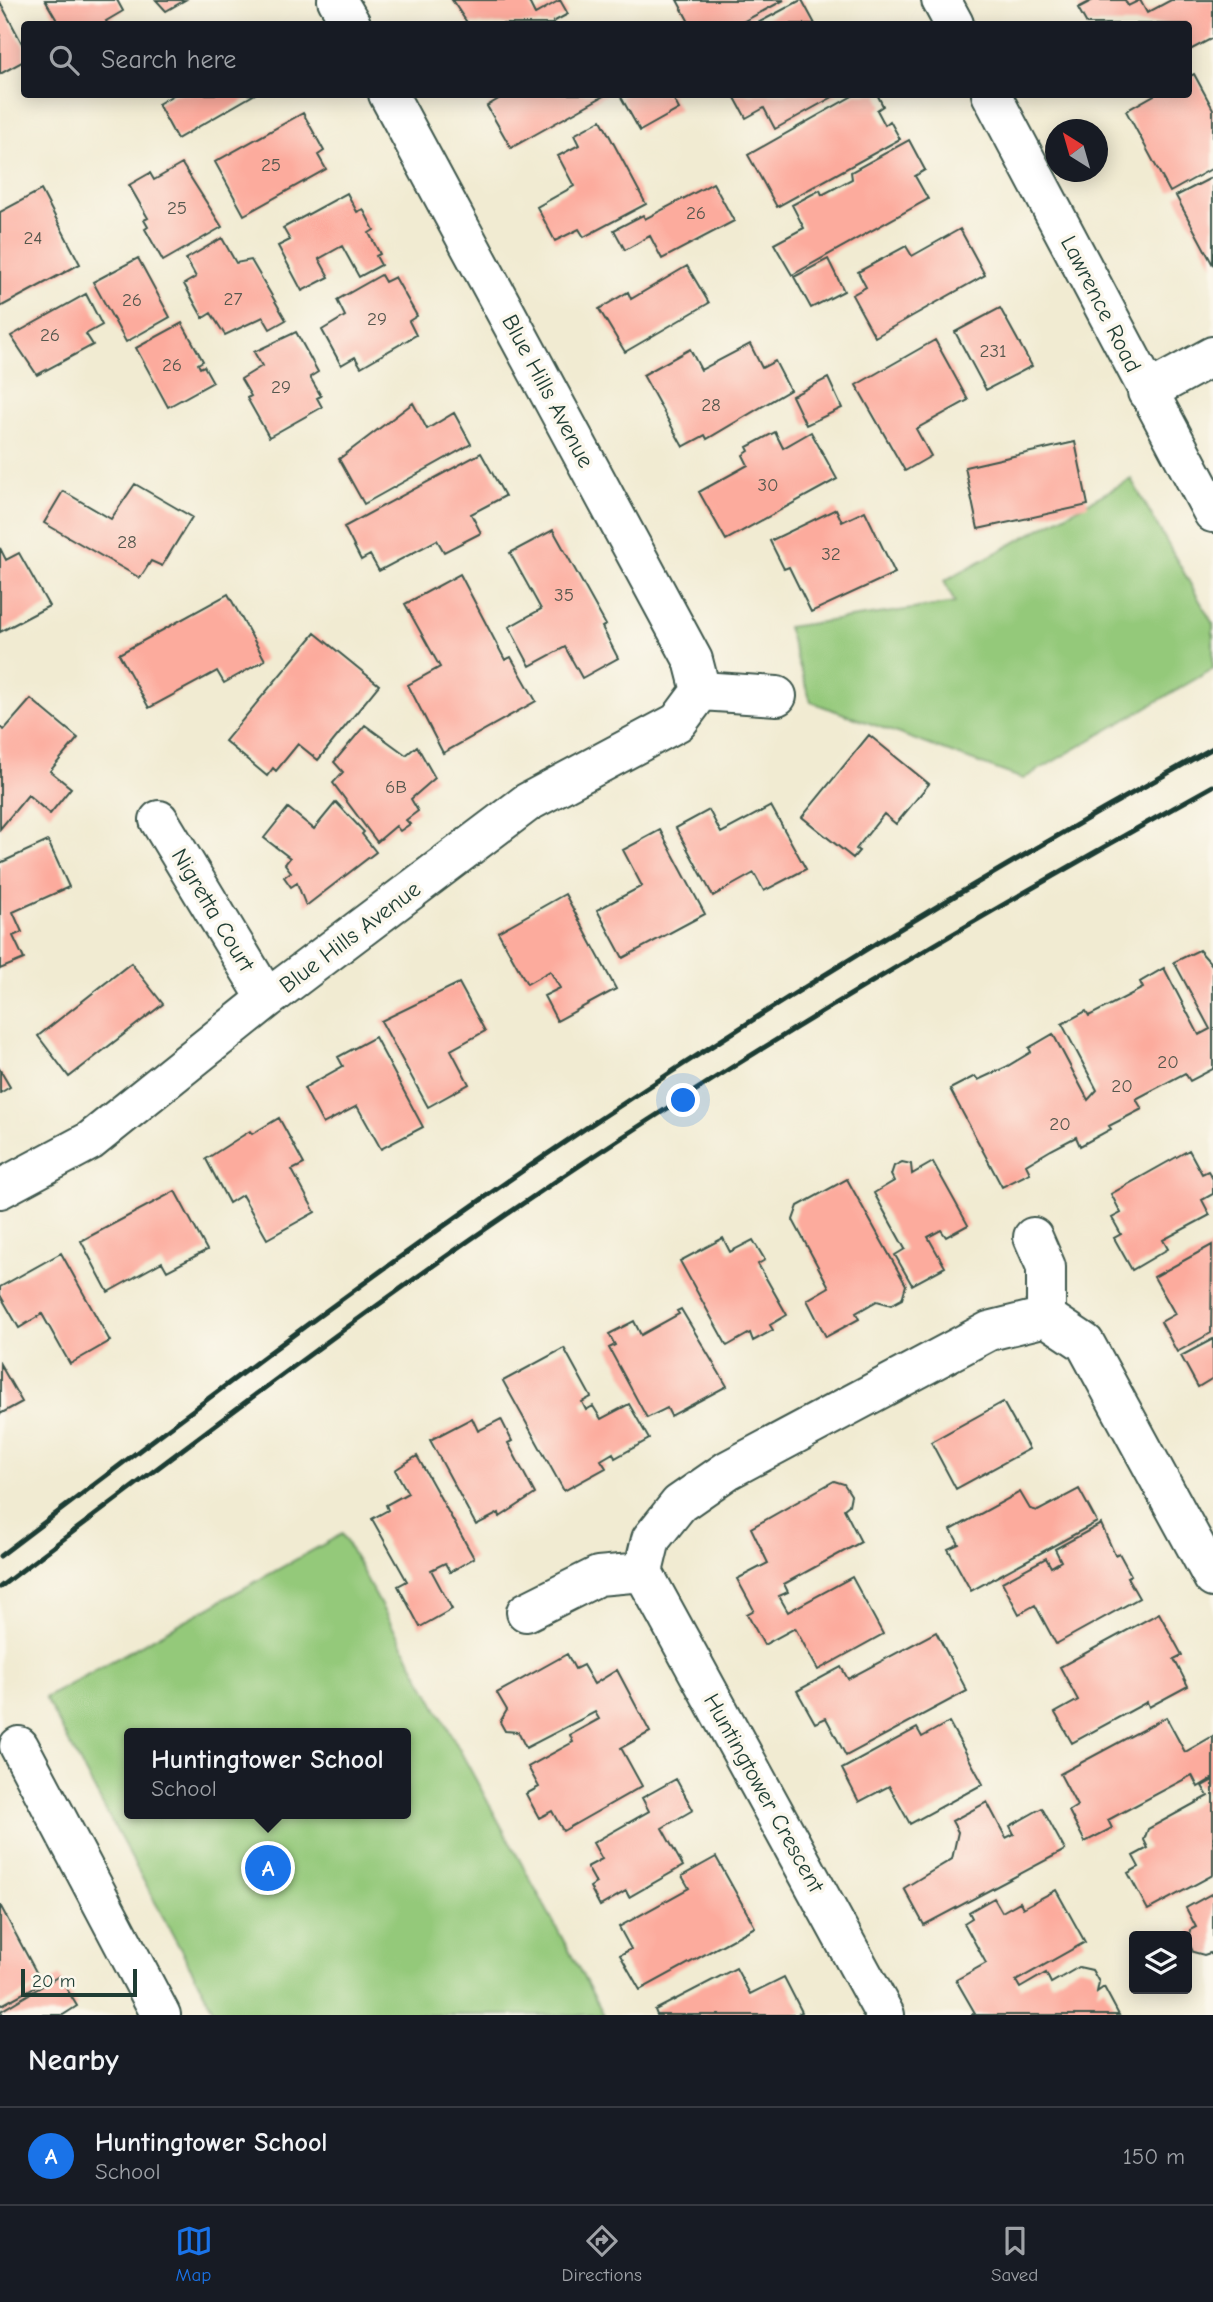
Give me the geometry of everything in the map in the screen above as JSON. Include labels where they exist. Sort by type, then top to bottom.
[{"type":"street","points":[[337,0],[349,21]]},
{"type":"street","points":[[941,0],[952,21]]},
{"type":"street","name":"Blue Hills Avenue","points":[[0,1189],[90,1140],[267,999],[528,802],[678,722],[701,691],[693,660],[390,98]]},
{"type":"street","name":"Lawrence Road","points":[[993,98],[1213,513]]},
{"type":"street","points":[[1147,392],[1213,356]]},
{"type":"street","points":[[701,691],[777,696]]},
{"type":"street","name":"Nigretta Court","points":[[159,820],[267,999]]},
{"type":"street","points":[[1033,1237],[1046,1267],[1046,1317]]},
{"type":"street","points":[[526,1612],[598,1576],[643,1572],[652,1539],[679,1504],[728,1469],[989,1331],[1046,1317],[1085,1343],[1213,1578]]},
{"type":"street","name":"Huntingtower Crescent","points":[[643,1572],[885,2015]]},
{"type":"street","points":[[19,1746],[161,2015]]},
{"type":"green space","points":[[1131,479],[1213,624],[1213,669],[1023,779],[811,702],[787,627],[955,603],[944,581]]},
{"type":"green space","points":[[342,1534],[604,2015],[216,2015],[45,1698]]},
{"type":"building","points":[[45,0],[117,0],[123,11],[106,21],[57,21]]},
{"type":"building","points":[[156,0],[185,0],[166,11]]},
{"type":"building","points":[[452,0],[528,0],[535,14],[560,0],[568,14],[555,21],[466,21]]},
{"type":"building","points":[[677,0],[784,0],[745,21],[688,21]]},
{"type":"building","points":[[801,0],[813,21],[762,21]]},
{"type":"building","points":[[1093,0],[1125,0],[1128,6],[1140,0],[1147,13],[1171,0],[1213,0],[1213,38],[1192,49],[1192,21],[1085,21],[1078,8]]},
{"type":"building","points":[[0,2],[21,41],[21,63],[0,74]]},
{"type":"building","points":[[1194,74],[1213,109],[1213,168],[1170,192],[1126,111],[1149,98],[1192,98]]},
{"type":"building","points":[[168,98],[248,98],[177,139],[158,104]]},
{"type":"building","points":[[500,98],[600,98],[511,148],[487,106]]},
{"type":"building","points":[[622,98],[673,98],[679,109],[640,131]]},
{"type":"building","points":[[735,98],[831,98],[775,129],[764,108],[746,118]]},
{"type":"building","points":[[849,98],[879,98],[883,106],[877,110],[885,125],[890,121],[900,139],[777,207],[748,155]]},
{"type":"building","points":[[303,113],[324,151],[318,155],[326,169],[244,215],[215,162]]},
{"type":"building","points":[[601,120],[646,204],[584,237],[579,229],[555,241],[537,207],[574,186],[558,156],[579,145],[574,135]]},
{"type":"building","points":[[909,140],[925,170],[915,176],[928,199],[792,275],[774,244],[804,228],[792,205],[820,190],[822,195],[852,179],[851,172]]},
{"type":"building","points":[[182,164],[222,227],[163,261],[145,229],[148,227],[144,220],[148,218],[129,185],[150,173],[154,180]]},
{"type":"building","points":[[1213,177],[1213,265],[1176,196]]},
{"type":"building","points":[[713,183],[734,221],[662,259],[650,236],[625,250],[614,230],[643,215],[645,219]]},
{"type":"building","points":[[41,190],[80,264],[0,307],[0,212]]},
{"type":"building","points":[[347,193],[357,212],[363,209],[374,230],[369,233],[380,254],[376,256],[381,265],[359,277],[342,246],[319,259],[329,277],[302,291],[278,246],[290,240],[283,228]]},
{"type":"building","points":[[960,229],[985,275],[875,337],[852,295],[866,287],[858,272],[906,246],[912,256]]},
{"type":"building","points":[[222,238],[236,263],[251,260],[286,320],[270,329],[263,317],[225,335],[211,313],[203,318],[184,284],[196,277],[186,259]]},
{"type":"building","points":[[138,258],[170,317],[126,342],[93,282]]},
{"type":"building","points":[[828,259],[844,291],[811,308],[794,277]]},
{"type":"building","points":[[687,266],[709,303],[625,352],[599,309],[628,292],[631,299]]},
{"type":"building","points":[[381,275],[385,282],[395,277],[417,316],[409,321],[416,335],[361,367],[355,357],[341,365],[322,330],[345,316],[337,300]]},
{"type":"building","points":[[86,294],[102,325],[86,334],[93,345],[37,375],[11,336]]},
{"type":"building","points":[[1000,308],[1032,366],[986,390],[955,332]]},
{"type":"building","points":[[182,323],[203,361],[198,364],[200,368],[204,366],[213,382],[168,407],[136,348]]},
{"type":"building","points":[[296,332],[318,372],[310,377],[321,396],[317,398],[322,407],[269,437],[247,398],[251,396],[241,379],[262,366],[254,352]]},
{"type":"building","points":[[935,340],[968,400],[916,429],[931,456],[905,471],[856,385]]},
{"type":"building","points":[[750,344],[762,368],[775,361],[790,390],[707,439],[705,435],[683,447],[643,375],[690,349],[701,370]]},
{"type":"building","points":[[828,378],[842,408],[806,425],[792,396]]},
{"type":"building","points":[[413,403],[427,429],[454,413],[471,444],[364,504],[339,459]]},
{"type":"building","points":[[775,432],[783,448],[811,432],[837,479],[726,540],[699,492],[748,465],[743,455],[749,451],[747,447]]},
{"type":"building","points":[[1075,442],[1088,505],[978,529],[965,467]]},
{"type":"building","points":[[481,453],[505,496],[471,514],[481,533],[444,552],[437,540],[379,571],[370,555],[361,560],[344,527]]},
{"type":"building","points":[[135,484],[192,517],[162,566],[151,561],[140,578],[44,523],[63,491],[111,519]]},
{"type":"building","points":[[836,509],[842,522],[865,511],[895,573],[811,612],[789,567],[784,569],[770,541]]},
{"type":"building","points":[[553,530],[606,625],[602,627],[618,658],[582,678],[565,647],[530,666],[509,627],[541,609],[510,553]]},
{"type":"building","points":[[0,548],[6,560],[19,553],[49,606],[0,632]]},
{"type":"building","points":[[460,574],[505,660],[511,657],[536,701],[443,753],[408,685],[440,667],[405,604]]},
{"type":"building","points":[[228,594],[265,660],[224,683],[217,671],[149,708],[119,654]]},
{"type":"building","points":[[315,633],[379,685],[318,760],[298,744],[276,771],[273,768],[267,776],[225,741]]},
{"type":"building","points":[[31,699],[78,738],[50,771],[71,788],[50,814],[28,795],[0,829],[0,727],[4,730]]},
{"type":"building","points":[[365,725],[406,755],[417,746],[435,778],[411,799],[418,811],[406,820],[410,824],[400,831],[396,826],[377,842],[333,783],[343,772],[334,762]]},
{"type":"building","points":[[869,735],[929,784],[896,824],[884,814],[856,849],[859,851],[853,858],[802,817]]},
{"type":"building","points":[[336,802],[364,832],[362,834],[376,852],[306,906],[297,883],[291,887],[284,877],[291,872],[285,864],[290,858],[264,838],[288,808],[314,829]]},
{"type":"building","points":[[771,806],[806,869],[764,891],[754,873],[713,896],[676,828],[709,810],[721,833]]},
{"type":"building","points":[[660,830],[705,914],[623,958],[597,910],[642,886],[623,850]]},
{"type":"building","points":[[48,841],[69,887],[13,912],[22,932],[13,936],[24,959],[0,969],[0,863]]},
{"type":"building","points":[[565,894],[616,989],[557,1021],[544,996],[560,988],[550,971],[527,984],[498,932]]},
{"type":"building","points":[[1199,950],[1213,966],[1213,1069],[1190,1081],[1185,1073],[1136,1099],[1142,1109],[1109,1126],[1111,1129],[1080,1146],[1076,1137],[1051,1150],[1026,1165],[1030,1173],[1002,1187],[950,1089],[975,1076],[978,1080],[1006,1067],[1031,1052],[1029,1048],[1053,1034],[1088,1100],[1097,1090],[1062,1024],[1086,1011],[1089,1016],[1143,988],[1140,982],[1164,968],[1199,1035],[1210,1029],[1174,962]]},
{"type":"building","points":[[131,963],[163,1004],[69,1077],[38,1036]]},
{"type":"building","points":[[459,983],[485,1031],[451,1050],[469,1084],[428,1107],[381,1021]]},
{"type":"building","points":[[375,1037],[423,1127],[381,1149],[357,1106],[323,1124],[304,1088],[343,1066],[338,1057]]},
{"type":"building","points":[[0,1070],[10,1087],[0,1093]]},
{"type":"building","points":[[279,1118],[304,1164],[292,1170],[315,1212],[267,1239],[242,1195],[229,1203],[206,1159],[250,1131],[252,1134]]},
{"type":"building","points":[[1189,1150],[1202,1174],[1208,1171],[1213,1179],[1213,1194],[1202,1200],[1210,1215],[1163,1240],[1168,1249],[1132,1270],[1114,1238],[1121,1234],[1112,1218],[1121,1213],[1111,1194]]},
{"type":"building","points":[[902,1162],[911,1164],[912,1174],[933,1162],[968,1225],[946,1237],[941,1230],[928,1237],[945,1267],[912,1285],[895,1255],[905,1249],[874,1193],[894,1181],[891,1175],[894,1166]]},
{"type":"building","points":[[847,1179],[906,1285],[902,1299],[891,1305],[877,1301],[856,1313],[859,1319],[826,1337],[807,1300],[829,1287],[793,1220],[798,1206]]},
{"type":"building","points":[[175,1191],[207,1250],[167,1271],[162,1262],[108,1292],[81,1241]]},
{"type":"building","points":[[723,1238],[730,1252],[753,1240],[765,1260],[758,1264],[787,1315],[770,1325],[773,1330],[753,1341],[750,1333],[727,1346],[680,1261]]},
{"type":"building","points":[[1212,1245],[1211,1333],[1177,1352],[1161,1322],[1175,1314],[1154,1277]]},
{"type":"building","points":[[61,1253],[110,1341],[70,1364],[42,1314],[19,1328],[0,1295],[0,1287]]},
{"type":"building","points":[[681,1309],[727,1386],[671,1416],[667,1408],[647,1418],[609,1348],[615,1345],[609,1334],[634,1321],[641,1335],[679,1314],[677,1311]]},
{"type":"building","points":[[1213,1339],[1213,1378],[1198,1387],[1181,1356]]},
{"type":"building","points":[[564,1348],[591,1397],[582,1402],[586,1410],[593,1406],[601,1419],[629,1404],[649,1439],[615,1458],[613,1453],[601,1460],[606,1468],[564,1491],[503,1381]]},
{"type":"building","points":[[0,1364],[22,1402],[0,1414]]},
{"type":"building","points":[[1003,1402],[1029,1449],[956,1489],[931,1442]]},
{"type":"building","points":[[472,1418],[478,1431],[501,1419],[512,1441],[508,1443],[535,1494],[500,1517],[499,1513],[476,1525],[430,1440]]},
{"type":"building","points":[[417,1456],[474,1558],[450,1572],[445,1563],[431,1570],[452,1609],[420,1627],[398,1586],[407,1581],[372,1519],[388,1510],[386,1505],[408,1493],[395,1470]]},
{"type":"building","points":[[834,1481],[844,1484],[851,1495],[849,1505],[844,1509],[861,1542],[784,1584],[788,1592],[779,1596],[788,1612],[852,1577],[883,1634],[818,1670],[795,1628],[764,1645],[747,1614],[754,1610],[737,1579],[768,1563],[751,1528]]},
{"type":"building","points":[[1079,1489],[1097,1522],[971,1591],[948,1549],[959,1544],[951,1530],[1020,1492],[1030,1509],[1038,1511]]},
{"type":"building","points":[[1101,1524],[1115,1555],[1119,1553],[1131,1575],[1127,1577],[1139,1598],[1056,1644],[1035,1605],[1019,1614],[1002,1582],[1046,1558],[1051,1567],[1061,1561],[1055,1549]]},
{"type":"building","points":[[1159,1613],[1182,1655],[1174,1659],[1188,1686],[1149,1707],[1147,1702],[1072,1743],[1055,1713],[1078,1700],[1060,1667]]},
{"type":"building","points":[[936,1632],[967,1691],[846,1756],[826,1718],[815,1723],[797,1691],[841,1667],[848,1679]]},
{"type":"building","points":[[567,1654],[575,1669],[583,1665],[594,1684],[617,1670],[650,1732],[621,1748],[642,1786],[563,1831],[552,1811],[539,1818],[526,1794],[539,1787],[528,1767],[573,1742],[570,1735],[599,1719],[595,1712],[526,1748],[518,1732],[505,1731],[500,1722],[507,1710],[497,1693]]},
{"type":"building","points":[[1166,1717],[1185,1752],[1213,1736],[1213,1778],[1198,1787],[1192,1775],[1108,1820],[1112,1828],[1085,1842],[1069,1811],[1077,1806],[1060,1774]]},
{"type":"building","points":[[949,1722],[983,1784],[910,1824],[889,1786],[859,1802],[842,1769],[917,1728],[922,1737]]},
{"type":"building","points":[[676,1779],[693,1810],[662,1828],[683,1866],[629,1897],[626,1891],[600,1906],[590,1887],[596,1883],[587,1867],[602,1859],[593,1843],[649,1811],[642,1798]]},
{"type":"building","points":[[1213,1780],[1213,1875],[1148,1910],[1128,1873],[1139,1867],[1133,1856],[1148,1848],[1144,1840],[1148,1829],[1208,1796],[1202,1786]]},
{"type":"building","points":[[987,1802],[1006,1838],[1014,1834],[1010,1826],[1042,1808],[1065,1850],[924,1925],[904,1888],[952,1859],[958,1832],[952,1821]]},
{"type":"building","points":[[716,1857],[755,1927],[640,1990],[620,1955],[631,1949],[619,1927],[689,1888],[682,1876]]},
{"type":"building","points":[[1056,1890],[1085,1942],[1016,1981],[1020,1988],[1046,1973],[1051,1983],[1079,1967],[1092,1970],[1099,1982],[1097,1992],[1104,1987],[1119,2015],[971,2015],[975,2013],[956,1980],[986,1963],[964,1923],[972,1918],[969,1912],[994,1898],[1002,1912],[1020,1902],[1023,1908]]},
{"type":"building","points":[[1213,1893],[1213,1958],[1210,1953],[1204,1955],[1193,1952],[1192,1931],[1190,1931],[1196,1927],[1186,1908]]},
{"type":"building","points":[[0,1905],[42,1983],[0,2006]]},
{"type":"building","points":[[736,1968],[750,1994],[784,1977],[802,2012],[796,2015],[657,2015],[655,2010]]},
{"type":"building","points":[[59,1976],[77,2006],[63,2015],[3,2015],[1,2011]]},
{"type":"railway","points":[[0,1556],[363,1284],[586,1128],[895,932],[1053,838],[1213,748]]},
{"type":"railway","points":[[0,1587],[329,1340],[614,1143],[868,984],[1213,786]]},
{"type":"place","name":"Huntingtower School","points":[[268,1868]]}]
